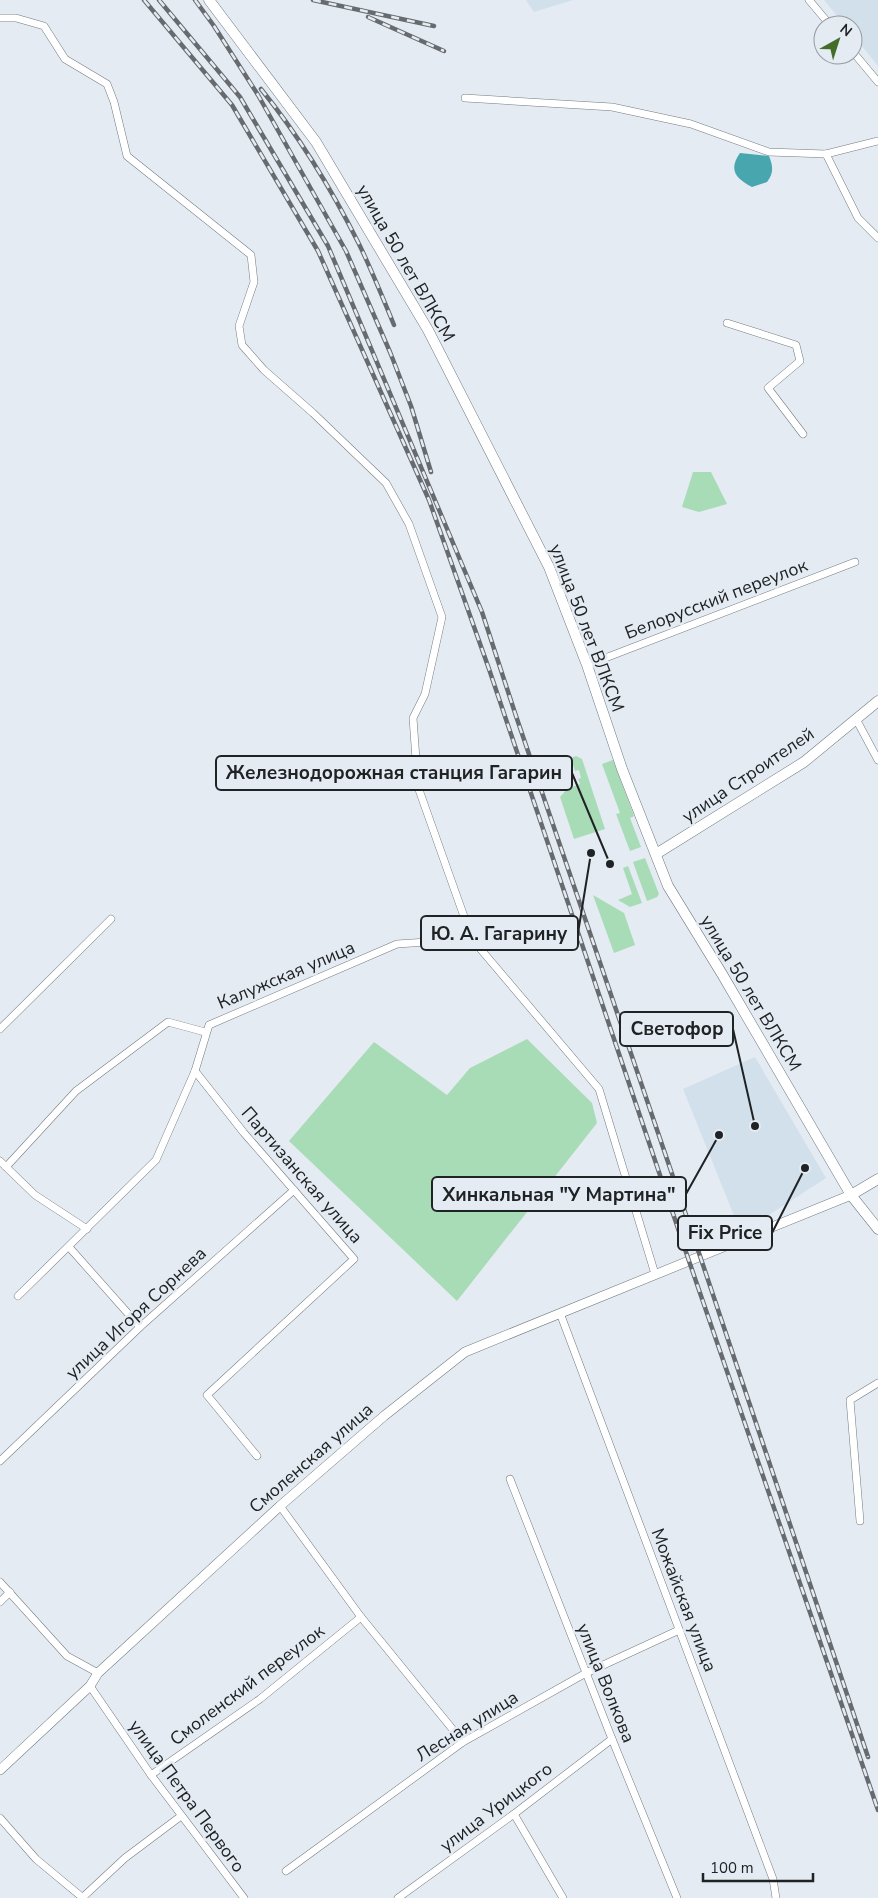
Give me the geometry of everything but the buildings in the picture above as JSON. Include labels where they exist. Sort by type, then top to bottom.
[{"type":"main road","name":"улица 50 лет ВЛКСМ","points":[[209,0],[316,142],[428,330],[549,567],[587,664],[622,769],[668,886],[722,974],[851,1196],[878,1229]]},
{"type":"main road","name":"улица Строителей","points":[[656,854],[804,762],[878,701]]},
{"type":"main road","points":[[851,1196],[878,1179]]},
{"type":"street","points":[[809,0],[822,15]]},
{"type":"street","points":[[0,18],[16,18],[44,26],[65,59],[107,84],[114,102],[127,156],[251,255],[254,282],[239,326],[242,345],[264,370],[386,483],[410,524],[442,617],[424,694],[412,718],[418,787],[472,940],[599,1089],[655,1274]]},
{"type":"street","points":[[863,64],[878,82]]},
{"type":"street","points":[[465,98],[612,107],[691,124],[769,152],[826,154],[878,141]]},
{"type":"street","points":[[826,154],[858,218],[878,238]]},
{"type":"street","points":[[727,323],[796,345],[800,361],[768,388],[803,434]]},
{"type":"street","name":"Белорусский переулок","points":[[587,664],[855,562]]},
{"type":"street","points":[[856,720],[878,760]]},
{"type":"street","points":[[0,1029],[111,919]]},
{"type":"street","name":"Калужская улица","points":[[18,1296],[156,1160],[195,1071],[205,1032],[209,1024],[397,944],[472,940]]},
{"type":"street","points":[[87,1229],[35,1195],[3,1164],[76,1091],[168,1022],[205,1032]]},
{"type":"street","name":"Партизанская улица","points":[[195,1071],[244,1134],[354,1259],[206,1395],[257,1456]]},
{"type":"street","name":"улица Игоря Сорнева","points":[[0,1461],[140,1327],[294,1190]]},
{"type":"street","name":"Смоленская улица","points":[[0,1770],[90,1686],[98,1673],[280,1506],[384,1416],[465,1352],[851,1196]]},
{"type":"street","points":[[69,1246],[140,1327]]},
{"type":"street","name":"Можайская улица","points":[[560,1313],[773,1879],[776,1898]]},
{"type":"street","points":[[860,1521],[850,1400],[878,1383]]},
{"type":"street","name":"улица Волкова","points":[[510,1479],[612,1739],[677,1898]]},
{"type":"street","points":[[280,1506],[361,1617],[463,1742]]},
{"type":"street","points":[[0,1582],[68,1656],[98,1673]]},
{"type":"street","points":[[0,1602],[10,1592]]},
{"type":"street","name":"Смоленский переулок","points":[[151,1775],[260,1699],[361,1617]]},
{"type":"street","name":"Лесная улица","points":[[286,1871],[463,1742],[586,1673],[679,1630]]},
{"type":"street","name":"улица Петра Первого","points":[[90,1686],[151,1775],[244,1898]]},
{"type":"street","name":"улица Урицкого","points":[[398,1898],[514,1814],[612,1739]]},
{"type":"street","points":[[514,1814],[563,1898]]},
{"type":"street","points":[[0,1818],[36,1859],[82,1898],[125,1858],[181,1816]]},
{"type":"shaded area","points":[[526,0],[573,0],[534,12]]},
{"type":"shaded area","points":[[824,0],[878,0],[878,66],[863,47],[863,15],[837,15]]},
{"type":"shaded area","points":[[755,1057],[826,1178],[741,1233],[683,1089]]},
{"type":"green space","points":[[693,472],[711,472],[727,504],[699,512],[682,507]]},
{"type":"green space","points":[[576,756],[582,759],[605,829],[574,839],[560,797],[567,789],[580,784],[578,779],[581,778],[579,770],[575,771],[571,759]]},
{"type":"green space","points":[[613,760],[634,816],[630,818],[641,847],[630,851],[616,814],[620,813],[602,764]]},
{"type":"green space","points":[[645,858],[659,894],[657,897],[647,901],[633,862]]},
{"type":"green space","points":[[628,866],[642,903],[630,907],[618,900],[632,894],[623,868]]},
{"type":"green space","points":[[593,895],[624,913],[635,945],[614,953]]},
{"type":"green space","points":[[527,1039],[592,1103],[597,1123],[457,1301],[289,1141],[374,1042],[447,1095],[470,1068]]},
{"type":"water","points":[[740,153],[769,156],[772,169],[771,176],[767,182],[752,187],[738,177],[734,169],[736,159]]},
{"type":"railway","points":[[144,0],[232,105],[318,251],[429,500],[489,669],[689,1261],[878,1810]]},
{"type":"railway","points":[[159,0],[240,97],[328,246],[482,612],[868,1757]]},
{"type":"railway","points":[[195,0],[258,95],[346,251],[390,352],[411,406],[431,472]]},
{"type":"railway","points":[[313,0],[434,26]]},
{"type":"railway","points":[[368,17],[444,51]]},
{"type":"railway","points":[[261,89],[302,144],[338,204],[364,254],[394,325]]},
{"type":"place","name":"Ю. А. Гагарину","points":[[591,853]]},
{"type":"place","name":"Железнодорожная станция Гагарин","points":[[610,864]]},
{"type":"place","name":"Светофор","points":[[755,1126]]},
{"type":"place","name":"Хинкальная \"У Мартина\"","points":[[719,1135]]},
{"type":"place","name":"Fix Price","points":[[805,1168]]}]
